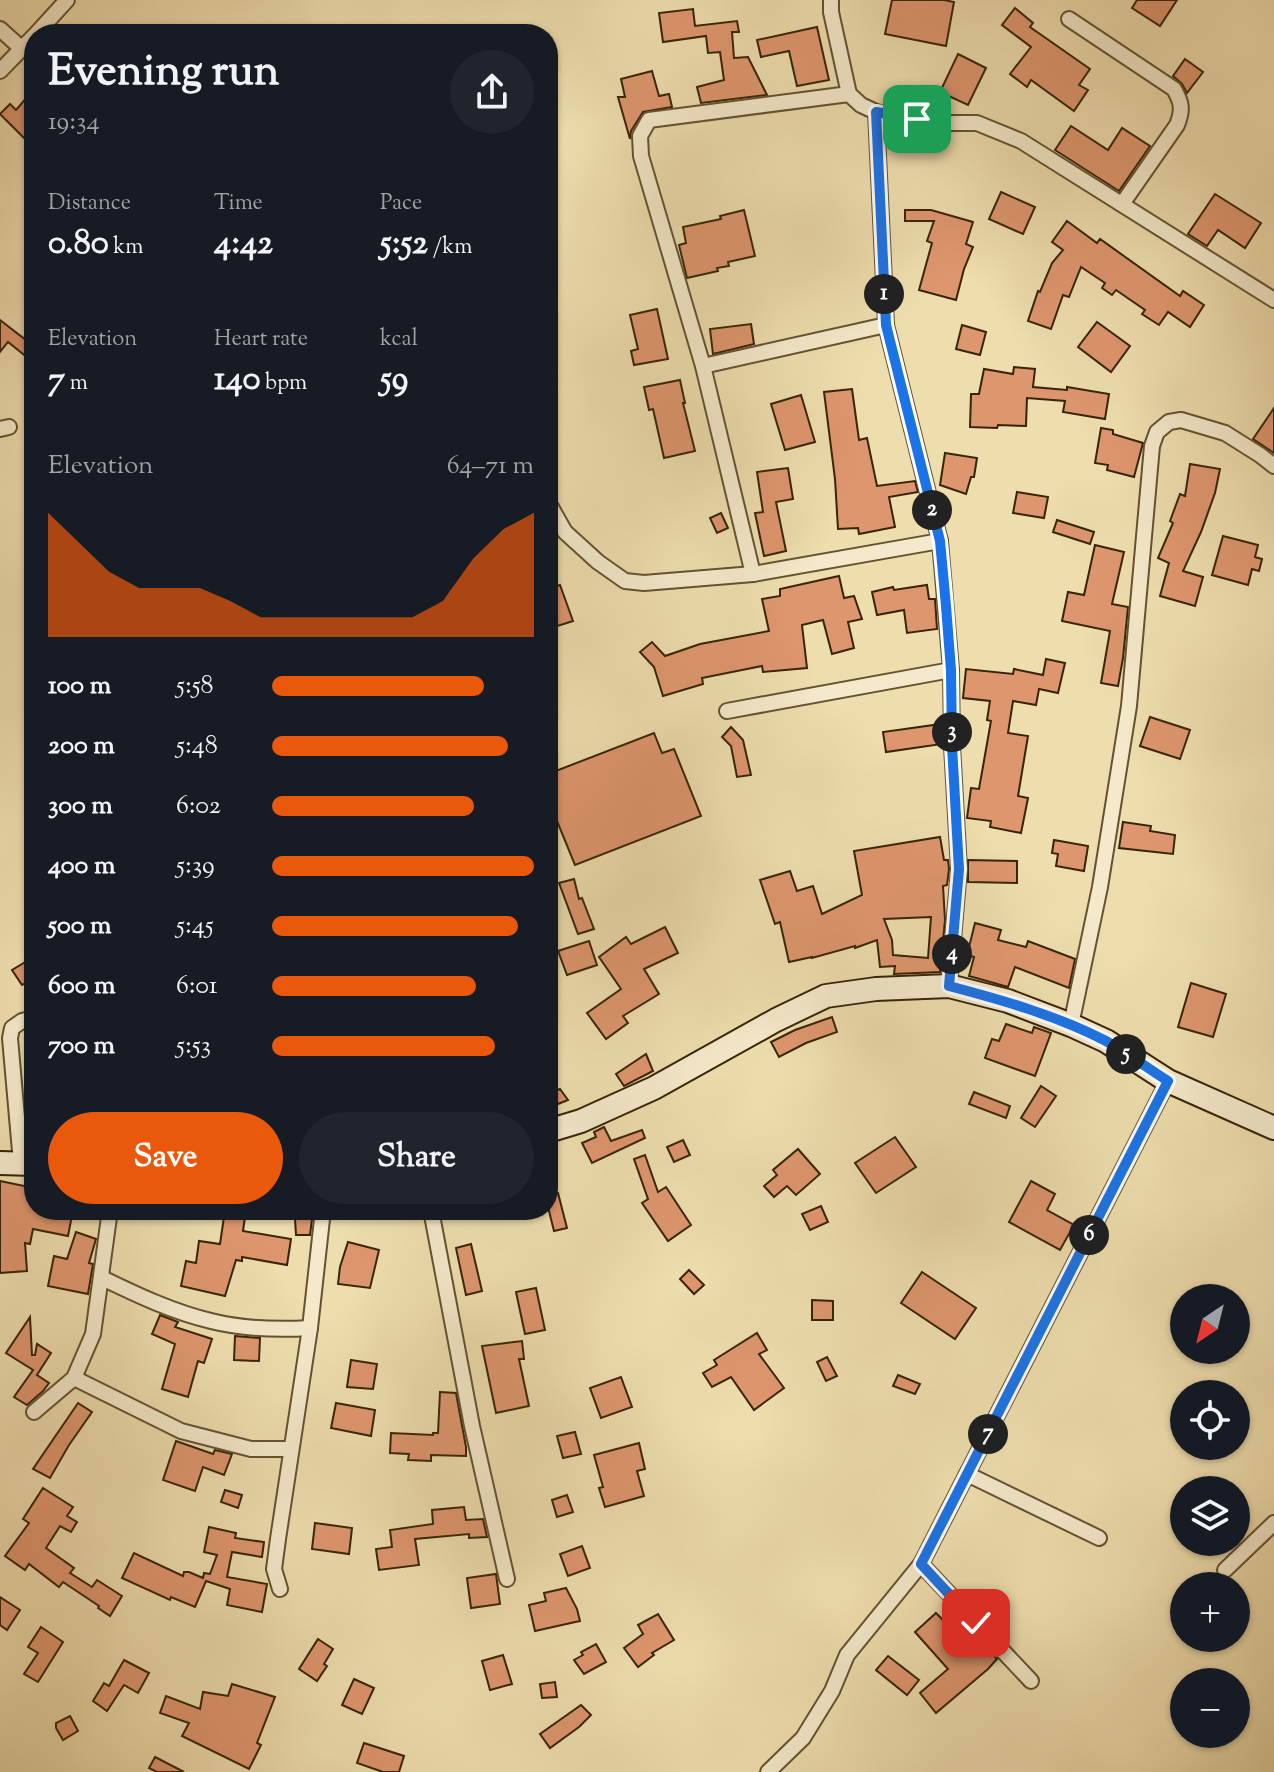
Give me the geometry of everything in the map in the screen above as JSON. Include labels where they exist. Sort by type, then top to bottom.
[{"type":"street","points":[[45,24],[67,0]]},
{"type":"street","points":[[831,0],[849,94],[861,105],[876,112],[939,123],[977,123],[998,130],[1021,141],[1274,300]]},
{"type":"street","points":[[1069,19],[1174,89],[1181,100],[1182,112],[1177,125],[1122,204]]},
{"type":"street","points":[[0,29],[21,48]]},
{"type":"street","points":[[0,71],[24,45]]},
{"type":"street","points":[[753,574],[703,366],[641,156],[640,136],[649,120],[849,94]]},
{"type":"street","points":[[876,112],[886,325],[940,541],[951,670],[959,869],[949,986]]},
{"type":"street","points":[[703,366],[886,325]]},
{"type":"street","points":[[1071,1025],[1100,887],[1129,706],[1152,446],[1157,432],[1169,422],[1181,420],[1225,433],[1274,466]]},
{"type":"street","points":[[558,520],[565,532],[598,562],[625,581],[644,583],[753,574],[940,541]]},
{"type":"street","points":[[727,711],[951,670]]},
{"type":"street","points":[[558,1128],[581,1121],[654,1088],[776,1020],[826,996],[876,989],[949,986],[1008,1001],[1071,1025],[1106,1041],[1168,1081],[1274,1128]]},
{"type":"street","points":[[18,1163],[10,1038],[12,1028],[24,1020]]},
{"type":"street","points":[[768,1772],[803,1738],[832,1691],[847,1655],[921,1564],[1168,1081]]},
{"type":"street","points":[[34,1412],[74,1378],[93,1334],[109,1220]]},
{"type":"street","points":[[280,1589],[274,1569],[310,1328],[322,1220]]},
{"type":"street","points":[[433,1220],[472,1426],[507,1579]]},
{"type":"street","points":[[102,1278],[147,1300],[212,1322],[275,1330],[310,1328]]},
{"type":"street","points":[[74,1378],[181,1431],[251,1449],[291,1449]]},
{"type":"street","points":[[967,1474],[1099,1538]]},
{"type":"street","points":[[1225,1570],[1274,1523]]},
{"type":"street","points":[[921,1564],[1031,1681]]},
{"type":"building","points":[[892,0],[954,2],[946,46],[885,34]]},
{"type":"building","points":[[1137,0],[1177,0],[1160,26],[1132,8]]},
{"type":"building","points":[[1015,8],[1033,23],[1030,27],[1090,69],[1079,85],[1088,90],[1074,111],[1031,80],[1027,87],[1010,74],[1031,47],[1002,25]]},
{"type":"building","points":[[693,9],[695,26],[737,21],[739,32],[732,32],[734,58],[748,57],[767,95],[701,103],[697,87],[724,80],[720,52],[708,53],[706,36],[663,42],[659,13]]},
{"type":"building","points":[[817,27],[829,80],[797,86],[789,51],[761,57],[757,40]]},
{"type":"building","points":[[958,54],[986,68],[968,105],[940,92]]},
{"type":"building","points":[[1185,59],[1203,72],[1187,93],[1173,76]]},
{"type":"building","points":[[652,71],[659,96],[669,94],[672,107],[643,112],[631,131],[630,139],[618,97],[625,97],[621,79]]},
{"type":"building","points":[[24,101],[24,138],[0,114],[10,104],[16,110]]},
{"type":"building","points":[[1071,126],[1108,150],[1122,128],[1150,146],[1119,191],[1055,150]]},
{"type":"building","points":[[1001,192],[1035,207],[1023,234],[989,219]]},
{"type":"building","points":[[1215,194],[1261,223],[1245,248],[1218,230],[1207,246],[1188,234]]},
{"type":"building","points":[[744,210],[755,256],[728,262],[729,266],[717,268],[718,271],[687,278],[679,245],[686,243],[683,227],[721,219],[720,216]]},
{"type":"building","points":[[905,210],[931,210],[973,222],[966,244],[973,247],[956,300],[919,290],[932,243],[927,241],[934,221],[905,221]]},
{"type":"building","points":[[1067,221],[1097,243],[1100,239],[1180,296],[1183,291],[1204,305],[1190,327],[1168,312],[1159,325],[1142,314],[1145,310],[1116,290],[1112,295],[1102,288],[1105,283],[1081,267],[1069,297],[1063,295],[1051,329],[1028,321],[1038,291],[1052,263],[1063,250],[1052,242]]},
{"type":"building","points":[[657,309],[668,359],[634,365],[631,351],[638,349],[630,315]]},
{"type":"building","points":[[0,320],[24,338],[24,355],[8,342],[0,352]]},
{"type":"building","points":[[1097,322],[1130,346],[1111,372],[1078,347]]},
{"type":"building","points":[[751,324],[754,344],[713,354],[710,329]]},
{"type":"building","points":[[962,325],[986,332],[980,355],[956,349]]},
{"type":"building","points":[[1014,367],[1035,369],[1033,387],[1067,390],[1067,387],[1109,394],[1105,419],[1063,412],[1065,401],[1027,398],[1026,426],[970,427],[971,394],[979,394],[984,369],[1013,374]]},
{"type":"building","points":[[680,380],[695,451],[664,458],[653,409],[649,410],[644,387]]},
{"type":"building","points":[[852,389],[859,440],[867,438],[877,486],[915,481],[918,492],[889,497],[895,527],[859,534],[858,528],[838,529],[824,392]]},
{"type":"building","points":[[801,395],[815,442],[785,450],[771,404]]},
{"type":"building","points":[[1274,408],[1274,453],[1253,439]]},
{"type":"building","points":[[1101,428],[1143,443],[1134,477],[1107,470],[1108,465],[1095,463]]},
{"type":"building","points":[[945,453],[977,458],[974,477],[971,477],[966,494],[940,485]]},
{"type":"building","points":[[1190,464],[1220,469],[1201,532],[1183,571],[1203,577],[1195,606],[1160,596],[1169,563],[1158,558],[1173,523],[1170,521],[1180,494],[1185,496]]},
{"type":"building","points":[[788,468],[793,499],[776,502],[786,551],[764,556],[755,513],[763,512],[757,472]]},
{"type":"building","points":[[1017,492],[1048,497],[1044,518],[1013,513]]},
{"type":"building","points":[[721,513],[728,528],[717,533],[710,518]]},
{"type":"building","points":[[1057,520],[1094,532],[1090,544],[1053,532]]},
{"type":"building","points":[[1223,536],[1258,545],[1255,557],[1262,559],[1259,571],[1252,569],[1248,585],[1212,575]]},
{"type":"building","points":[[1095,545],[1124,552],[1112,604],[1128,607],[1118,686],[1101,683],[1110,631],[1062,621],[1068,592],[1084,595]]},
{"type":"building","points":[[839,576],[844,598],[854,596],[862,619],[848,622],[854,648],[832,654],[823,620],[802,625],[807,668],[763,672],[762,666],[702,678],[703,684],[663,696],[654,667],[640,652],[652,642],[665,656],[700,644],[769,631],[762,599],[780,596],[780,589]]},
{"type":"building","points":[[927,585],[929,599],[935,599],[937,629],[907,633],[904,610],[877,615],[872,592]]},
{"type":"building","points":[[558,586],[573,621],[558,626]]},
{"type":"building","points":[[1046,659],[1065,663],[1058,693],[1039,689],[1036,705],[1013,701],[1008,733],[1028,736],[1018,796],[1028,798],[1021,833],[990,827],[991,821],[967,818],[971,788],[979,789],[991,721],[987,720],[990,701],[963,698],[966,669],[1013,674],[1014,669],[1043,675]]},
{"type":"building","points":[[1150,717],[1190,730],[1180,759],[1140,746]]},
{"type":"building","points":[[941,724],[942,744],[886,752],[883,732]]},
{"type":"building","points":[[731,727],[743,740],[751,775],[737,777],[731,746],[722,737]]},
{"type":"building","points":[[654,733],[662,753],[674,749],[701,816],[575,865],[558,823],[558,770]]},
{"type":"building","points":[[1123,822],[1151,826],[1150,831],[1175,835],[1173,854],[1119,848]]},
{"type":"building","points":[[940,837],[949,869],[947,885],[943,886],[945,920],[940,972],[894,974],[895,966],[880,967],[877,940],[855,948],[789,962],[780,922],[775,924],[760,880],[790,871],[797,891],[813,886],[822,914],[862,895],[854,851]],"holes":[[[931,917],[928,958],[893,955],[892,940],[884,919]]]},
{"type":"building","points":[[1054,840],[1088,846],[1084,871],[1056,866],[1058,854],[1052,853]]},
{"type":"building","points":[[968,860],[1017,861],[1017,883],[968,882]]},
{"type":"building","points":[[574,879],[579,899],[582,898],[594,929],[578,934],[559,883]]},
{"type":"building","points":[[975,923],[1001,930],[998,940],[1026,947],[1028,941],[1075,959],[1069,988],[1015,967],[1008,987],[969,976],[974,957],[967,955]]},
{"type":"building","points":[[665,927],[678,953],[644,969],[659,994],[623,1016],[628,1023],[606,1039],[587,1013],[621,989],[599,957],[626,937],[631,944]]},
{"type":"building","points":[[589,941],[597,965],[567,975],[558,951]]},
{"type":"building","points":[[24,963],[24,984],[22,985],[12,970]]},
{"type":"building","points":[[1191,983],[1226,994],[1213,1037],[1178,1027]]},
{"type":"building","points":[[832,1017],[837,1032],[779,1057],[771,1042]]},
{"type":"building","points":[[1006,1024],[1032,1033],[1034,1027],[1051,1033],[1035,1076],[985,1058],[992,1039],[999,1041]]},
{"type":"building","points":[[646,1054],[653,1071],[624,1086],[616,1074]]},
{"type":"building","points":[[1041,1086],[1056,1096],[1035,1127],[1021,1118]]},
{"type":"building","points":[[560,1089],[568,1100],[558,1104]]},
{"type":"building","points":[[974,1092],[1010,1106],[1006,1118],[969,1104]]},
{"type":"building","points":[[604,1127],[611,1141],[642,1130],[645,1138],[592,1163],[582,1143],[596,1137],[594,1132]]},
{"type":"building","points":[[895,1137],[916,1167],[876,1193],[855,1163]]},
{"type":"building","points":[[683,1140],[690,1155],[674,1162],[667,1147]]},
{"type":"building","points":[[798,1149],[820,1174],[796,1195],[787,1186],[774,1197],[764,1186],[777,1175],[773,1170]]},
{"type":"building","points":[[645,1155],[658,1192],[666,1187],[691,1225],[668,1241],[642,1203],[648,1199],[634,1159]]},
{"type":"building","points":[[0,1181],[24,1186],[24,1220],[71,1220],[68,1236],[33,1229],[30,1244],[25,1243],[27,1271],[0,1273]]},
{"type":"building","points":[[1031,1181],[1055,1194],[1047,1210],[1074,1225],[1060,1250],[1009,1222]]},
{"type":"building","points":[[558,1193],[567,1228],[554,1231],[551,1220],[558,1220]]},
{"type":"building","points":[[821,1206],[828,1222],[810,1230],[802,1214]]},
{"type":"building","points":[[224,1220],[245,1220],[243,1231],[291,1239],[287,1265],[242,1257],[242,1261],[236,1260],[225,1296],[181,1286],[186,1261],[196,1263],[199,1241],[220,1244]]},
{"type":"building","points":[[295,1220],[312,1220],[310,1235],[296,1235]]},
{"type":"building","points":[[76,1232],[96,1239],[89,1263],[93,1264],[88,1294],[48,1286],[54,1256],[67,1259]]},
{"type":"building","points":[[348,1242],[379,1250],[370,1288],[338,1284]]},
{"type":"building","points":[[471,1244],[482,1291],[466,1295],[456,1248]]},
{"type":"building","points":[[689,1270],[704,1285],[694,1294],[680,1279]]},
{"type":"building","points":[[922,1272],[976,1308],[955,1339],[901,1303]]},
{"type":"building","points":[[536,1288],[545,1330],[525,1334],[516,1292]]},
{"type":"building","points":[[812,1300],[833,1301],[833,1320],[812,1320]]},
{"type":"building","points":[[160,1315],[178,1322],[175,1327],[212,1339],[204,1363],[198,1361],[188,1397],[162,1389],[175,1344],[152,1334]]},
{"type":"building","points":[[30,1317],[32,1355],[35,1355],[37,1344],[51,1353],[37,1375],[49,1383],[27,1405],[14,1397],[33,1370],[6,1353]]},
{"type":"building","points":[[757,1333],[767,1350],[759,1354],[784,1388],[754,1410],[731,1377],[712,1387],[703,1373],[717,1365],[714,1360]]},
{"type":"building","points":[[235,1336],[260,1338],[259,1361],[234,1360]]},
{"type":"building","points":[[522,1341],[524,1359],[519,1359],[529,1406],[496,1413],[482,1346]]},
{"type":"building","points":[[827,1357],[837,1376],[826,1381],[817,1362]]},
{"type":"building","points":[[351,1360],[377,1364],[373,1389],[347,1387]]},
{"type":"building","points":[[898,1375],[920,1384],[915,1394],[893,1386]]},
{"type":"building","points":[[621,1377],[632,1407],[601,1418],[590,1388]]},
{"type":"building","points":[[440,1392],[456,1393],[466,1456],[431,1455],[431,1461],[408,1460],[409,1454],[390,1453],[391,1433],[438,1433]]},
{"type":"building","points":[[78,1403],[92,1412],[50,1478],[33,1469]]},
{"type":"building","points":[[336,1403],[375,1410],[371,1436],[331,1428]]},
{"type":"building","points":[[575,1432],[581,1454],[563,1458],[557,1436]]},
{"type":"building","points":[[176,1441],[213,1454],[215,1450],[232,1454],[224,1475],[203,1467],[195,1491],[163,1480]]},
{"type":"building","points":[[639,1443],[645,1469],[637,1471],[644,1496],[605,1507],[594,1455]]},
{"type":"building","points":[[43,1488],[73,1507],[67,1516],[77,1522],[71,1532],[60,1526],[46,1548],[74,1568],[70,1573],[92,1587],[97,1580],[122,1596],[110,1616],[63,1582],[59,1587],[29,1564],[25,1570],[5,1556],[29,1523],[23,1519]]},
{"type":"building","points":[[225,1490],[242,1495],[238,1508],[221,1502]]},
{"type":"building","points":[[567,1495],[573,1512],[557,1517],[552,1500]]},
{"type":"building","points":[[464,1507],[466,1520],[483,1519],[487,1537],[469,1538],[469,1534],[415,1539],[419,1565],[379,1570],[376,1549],[392,1547],[390,1530],[433,1524],[432,1510]]},
{"type":"building","points":[[315,1523],[352,1528],[349,1554],[312,1549]]},
{"type":"building","points":[[209,1527],[236,1533],[235,1538],[264,1542],[262,1557],[232,1552],[227,1577],[267,1584],[262,1612],[227,1605],[230,1589],[206,1581],[195,1607],[171,1597],[170,1600],[122,1578],[134,1553],[183,1576],[184,1572],[203,1578],[204,1573],[210,1574],[217,1555],[204,1552]]},
{"type":"building","points":[[582,1546],[590,1568],[568,1576],[560,1554]]},
{"type":"building","points":[[496,1574],[500,1604],[471,1608],[467,1578]]},
{"type":"building","points":[[566,1588],[580,1621],[535,1631],[529,1605],[546,1601],[544,1593]]},
{"type":"building","points":[[0,1597],[20,1610],[7,1630],[0,1625]]},
{"type":"building","points":[[936,1613],[945,1622],[948,1619],[975,1648],[980,1642],[997,1659],[936,1713],[920,1693],[948,1669],[915,1632]]},
{"type":"building","points":[[658,1614],[674,1640],[652,1653],[654,1655],[638,1667],[624,1648],[643,1634],[638,1625]]},
{"type":"building","points":[[41,1627],[63,1642],[38,1682],[24,1674],[38,1653],[28,1647]]},
{"type":"building","points":[[318,1639],[333,1649],[317,1681],[299,1669]]},
{"type":"building","points":[[596,1644],[606,1662],[584,1674],[574,1660]]},
{"type":"building","points":[[503,1655],[512,1684],[490,1690],[482,1661]]},
{"type":"building","points":[[888,1656],[919,1680],[907,1695],[876,1670]]},
{"type":"building","points":[[124,1660],[149,1673],[138,1693],[124,1685],[107,1711],[93,1701],[104,1683],[109,1686]]},
{"type":"building","points":[[354,1679],[374,1688],[362,1714],[342,1705]]},
{"type":"building","points":[[555,1682],[557,1697],[542,1698],[540,1684]]},
{"type":"building","points":[[232,1684],[275,1697],[257,1743],[261,1745],[249,1769],[182,1736],[189,1723],[160,1713],[166,1696],[200,1709],[203,1692],[228,1696]]},
{"type":"building","points":[[581,1705],[591,1715],[550,1748],[540,1734]]},
{"type":"building","points":[[70,1716],[78,1731],[63,1740],[56,1723]]},
{"type":"building","points":[[364,1743],[404,1756],[399,1772],[383,1772],[357,1763]]},
{"type":"building","points":[[155,1757],[184,1772],[157,1772],[149,1768]]},
{"type":"route","points":[[917,119],[876,112],[886,325],[940,541],[946,606],[959,869],[949,986],[1008,1001],[1071,1025],[1106,1041],[1168,1081],[921,1564],[976,1623]]}]
